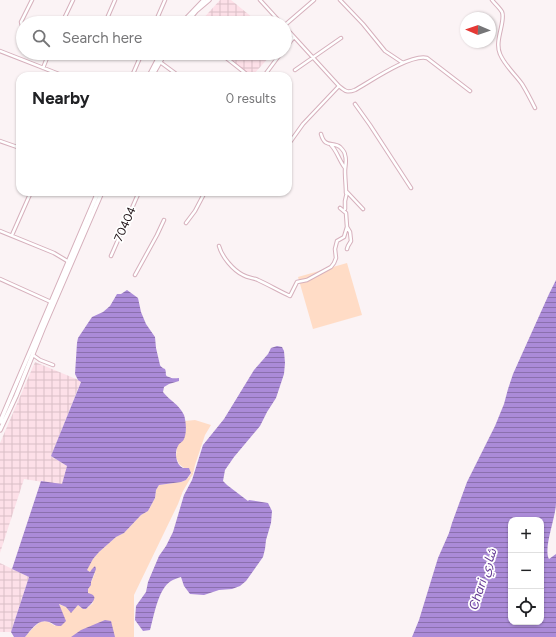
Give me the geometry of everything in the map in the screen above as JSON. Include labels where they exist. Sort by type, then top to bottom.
[{"type":"main road","points":[[189,16],[203,2],[208,0]]},
{"type":"main road","points":[[192,16],[203,2]]},
{"type":"main road","points":[[151,72],[157,60]]},
{"type":"main road","points":[[154,72],[160,62]]},
{"type":"main road","points":[[2,420],[33,355],[96,196]]},
{"type":"main road","points":[[0,430],[2,420],[52,302],[100,196]]},
{"type":"street","points":[[24,16],[32,0]]},
{"type":"street","points":[[65,16],[73,0]]},
{"type":"street","points":[[108,16],[116,0]]},
{"type":"street","points":[[158,16],[165,0]]},
{"type":"street","points":[[197,0],[203,2]]},
{"type":"street","points":[[260,0],[275,16]]},
{"type":"street","points":[[264,4],[268,0]]},
{"type":"street","points":[[292,20],[314,0]]},
{"type":"street","points":[[341,0],[385,51],[403,63]]},
{"type":"street","points":[[492,0],[502,12],[503,17],[498,47],[500,54],[507,66],[522,84],[535,108]]},
{"type":"street","points":[[292,35],[345,91],[349,92],[355,90],[403,63],[422,57],[427,58],[470,91]]},
{"type":"street","points":[[295,70],[341,38]]},
{"type":"street","points":[[0,51],[16,57]]},
{"type":"street","points":[[23,60],[54,72]]},
{"type":"street","points":[[43,68],[46,60]]},
{"type":"street","points":[[134,72],[139,60]]},
{"type":"street","points":[[229,60],[245,72]]},
{"type":"street","points":[[267,72],[276,60]]},
{"type":"street","points":[[160,62],[174,72]]},
{"type":"street","points":[[292,139],[303,124],[339,86]]},
{"type":"street","points":[[355,104],[411,188]]},
{"type":"street","points":[[322,134],[324,140],[333,148],[345,168]]},
{"type":"street","points":[[0,140],[16,146]]},
{"type":"street","points":[[329,144],[340,147],[346,156],[345,209]]},
{"type":"street","points":[[346,193],[363,209]]},
{"type":"street","points":[[12,235],[29,196]]},
{"type":"street","name":"70404","points":[[111,256],[137,196]]},
{"type":"street","points":[[186,223],[203,196]]},
{"type":"street","points":[[340,208],[346,213],[350,232],[351,241],[347,249]]},
{"type":"street","points":[[135,275],[164,220]]},
{"type":"street","points":[[219,246],[227,260],[235,270],[242,275],[258,280],[290,296],[297,282],[307,280],[323,272],[334,263],[336,258],[335,249],[337,241],[344,237],[348,227]]},
{"type":"street","points":[[0,231],[54,253],[70,262]]},
{"type":"street","points":[[0,280],[52,302]]},
{"type":"street","points":[[33,355],[40,360],[53,365]]},
{"type":"shaded area","points":[[220,0],[231,0],[250,16],[205,16]]},
{"type":"shaded area","points":[[230,60],[267,60],[256,72],[247,72]]},
{"type":"shaded area","points":[[347,263],[362,315],[313,329],[298,277]]},
{"type":"shaded area","points":[[35,362],[81,381],[51,456],[67,466],[62,485],[24,479],[0,553],[0,443]]},
{"type":"shaded area","points":[[195,420],[211,425],[205,435],[193,474],[183,491],[134,595],[134,637],[25,637],[40,622],[47,621],[55,626],[58,604],[75,608],[78,605],[86,609],[93,603],[88,593],[88,589],[95,573],[90,572],[87,568],[93,559],[116,537],[124,533],[141,515],[148,511],[155,498],[156,490],[159,485],[181,482],[186,480],[191,474],[189,468],[184,468],[179,464],[176,457],[177,446],[186,431],[185,421]]},
{"type":"shaded area","points":[[0,563],[29,577],[11,632],[0,632]]},
{"type":"water","name":"Chari شاري","points":[[556,280],[556,503],[548,554],[549,559],[556,554],[556,637],[412,637],[419,620],[438,558],[449,533],[467,482],[495,426],[504,404],[513,374]]},
{"type":"water","points":[[127,290],[138,298],[141,312],[146,324],[155,337],[160,365],[165,369],[167,377],[179,378],[179,381],[164,387],[163,392],[184,415],[186,434],[177,449],[176,458],[183,468],[189,468],[191,473],[186,480],[181,482],[159,485],[156,490],[155,498],[148,511],[141,515],[124,533],[116,537],[93,559],[87,570],[90,572],[95,566],[96,569],[91,585],[88,589],[88,593],[94,596],[94,600],[86,609],[83,609],[78,605],[71,613],[66,607],[59,604],[66,621],[61,626],[45,621],[35,625],[25,637],[14,637],[11,632],[29,577],[12,569],[41,481],[62,484],[67,466],[51,456],[81,382],[75,374],[78,338],[92,317],[103,312],[110,306],[117,294],[121,294]]},
{"type":"water","points":[[277,346],[282,347],[284,351],[285,363],[284,374],[276,398],[260,426],[225,470],[223,481],[248,501],[268,503],[272,511],[271,523],[263,557],[246,581],[240,586],[232,589],[219,590],[204,595],[190,594],[184,586],[181,577],[171,581],[160,596],[150,630],[143,631],[135,620],[136,606],[146,592],[148,582],[159,556],[173,532],[184,495],[192,480],[203,445],[224,419],[254,370],[268,354],[271,348]]},
{"type":"water","points":[[105,620],[111,621],[115,637],[71,637],[81,630]]}]
